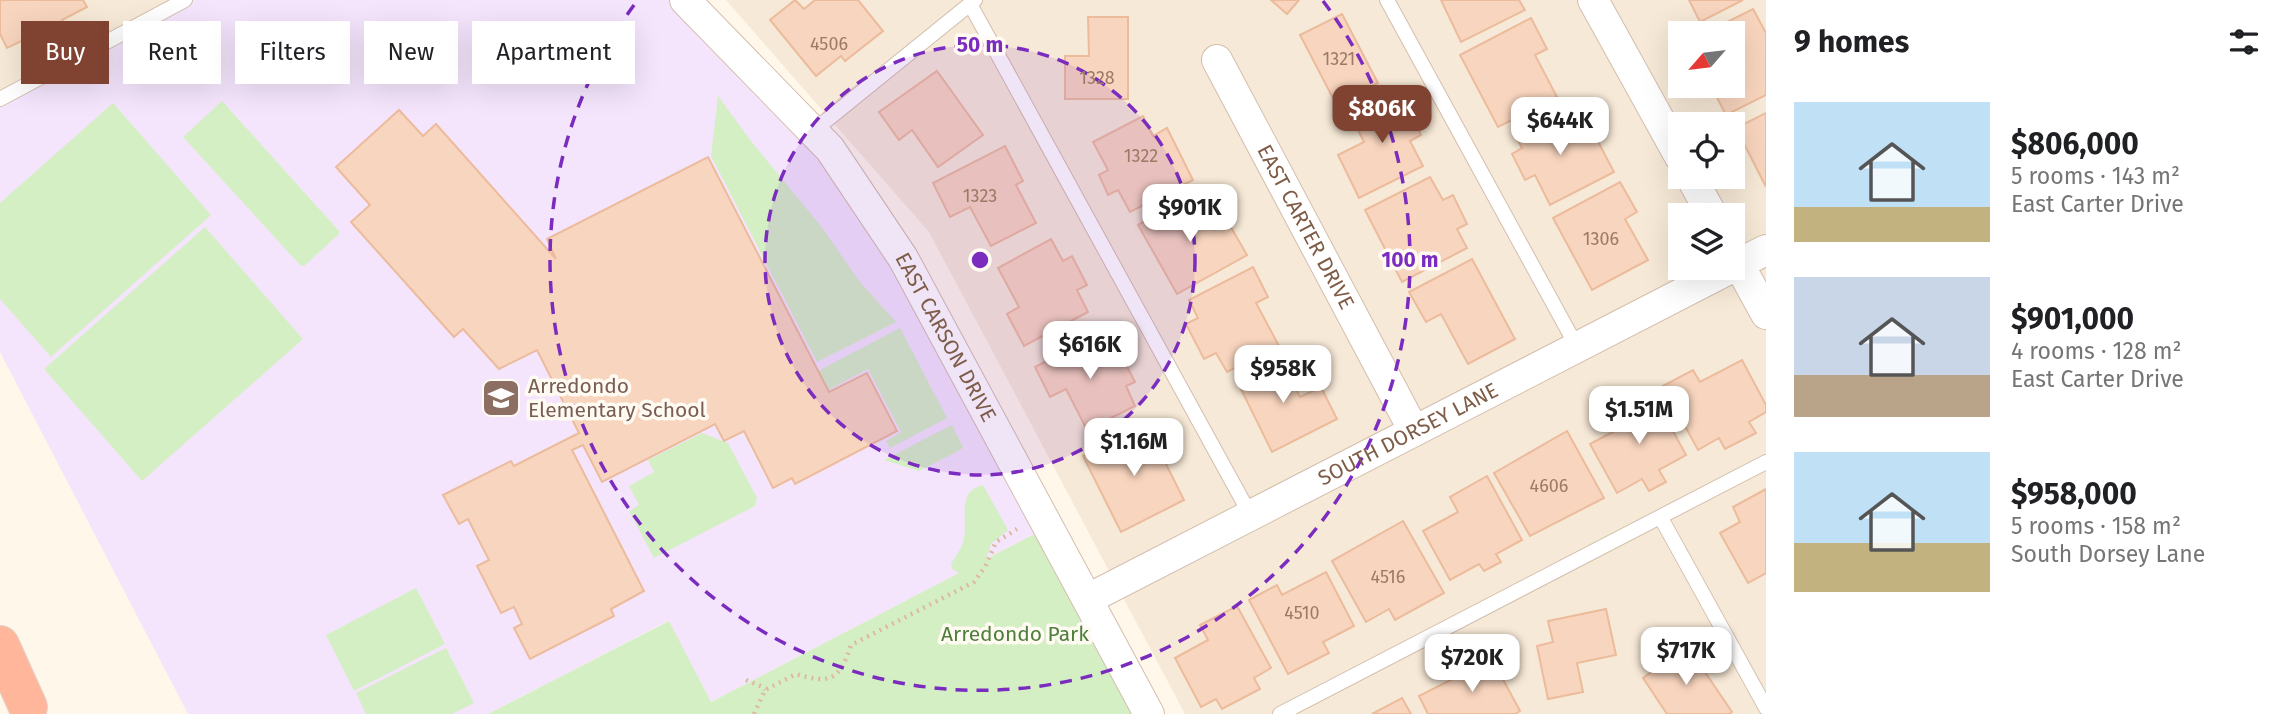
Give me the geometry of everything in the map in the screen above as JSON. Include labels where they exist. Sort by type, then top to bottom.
[{"type":"highway","points":[[0,645],[29,711]]},
{"type":"highway","points":[[0,656],[29,711]]},
{"type":"street","points":[[1593,0],[1668,135]]},
{"type":"street","name":"EAST CARSON DRIVE","points":[[691,2],[830,149],[902,258],[1150,714]]},
{"type":"street","name":"EAST CARTER DRIVE","points":[[1217,60],[1414,431]]},
{"type":"street","name":"SOUTH DORSEY LANE","points":[[1745,258],[1766,250]]},
{"type":"street","name":"SOUTH DORSEY LANE","points":[[1087,599],[1577,347],[1701,280]]},
{"type":"street","points":[[1745,280],[1766,314]]},
{"type":"lane","points":[[0,99],[185,0]]},
{"type":"lane","points":[[1387,0],[1577,347]]},
{"type":"lane","points":[[812,132],[972,2],[1251,516]]},
{"type":"lane","points":[[1280,714],[1766,462]]},
{"type":"lane","points":[[1661,518],[1766,708]]},
{"type":"path","points":[[754,714],[765,690],[796,674],[818,681],[834,675],[843,668],[852,645],[974,582],[985,567],[996,542],[1043,516]]},
{"type":"path","points":[[746,681],[765,690]]},
{"type":"shaded area","points":[[0,0],[176,0],[136,21],[123,21],[123,28],[109,35],[109,21],[21,21],[21,81],[0,92]]},
{"type":"shaded area","name":"Arredondo Elementary School","points":[[185,0],[685,0],[812,132],[1048,527],[711,702],[668,621],[488,714],[188,714],[0,352],[0,99],[28,84],[109,84],[109,41],[123,33],[123,84],[221,84],[221,21],[146,21]]},
{"type":"shaded area","points":[[726,0],[1766,0],[1766,714],[1185,714],[929,232]]},
{"type":"green space","points":[[718,96],[820,225],[860,282],[896,322],[817,362],[711,156]]},
{"type":"green space","points":[[222,101],[339,231],[339,234],[304,266],[300,265],[183,137]]},
{"type":"green space","points":[[113,103],[211,215],[51,357],[0,299],[0,203]]},
{"type":"green space","points":[[205,227],[303,339],[142,481],[44,369]]},
{"type":"green space","points":[[900,328],[947,418],[890,448],[886,441],[901,432],[868,369],[828,390],[818,371]]},
{"type":"green space","points":[[952,425],[963,447],[960,450],[919,471],[884,460]]},
{"type":"green space","points":[[702,433],[728,443],[757,498],[755,506],[654,558],[629,511],[639,505],[629,486],[654,472],[648,460]]},
{"type":"green space","name":"Arredondo Park","points":[[983,485],[1008,530],[991,544],[986,559],[1048,527],[1149,714],[488,714],[669,621],[711,702],[959,573],[952,569],[951,564],[964,538],[966,500],[969,493]]},
{"type":"green space","points":[[416,588],[445,644],[354,691],[326,635]]},
{"type":"green space","points":[[446,648],[474,703],[452,714],[366,714],[356,693]]},
{"type":"building","points":[[0,0],[83,0],[87,7],[62,21],[21,21],[21,41],[7,48],[0,34]]},
{"type":"building","points":[[795,0],[804,9],[815,0],[858,0],[883,31],[845,61],[841,56],[816,76],[770,20]]},
{"type":"building","points":[[1271,0],[1299,0],[1287,14]]},
{"type":"building","points":[[1441,0],[1519,0],[1525,10],[1461,42]]},
{"type":"building","points":[[1689,0],[1743,0],[1702,21]]},
{"type":"building","points":[[1753,9],[1766,33],[1766,95],[1732,112],[1724,112],[1717,98],[1745,98],[1745,21],[1729,21]]},
{"type":"building","points":[[1342,14],[1378,83],[1336,104],[1300,35]]},
{"type":"building","points":[[1088,17],[1128,17],[1128,99],[1065,99],[1065,56],[1089,56]]},
{"type":"building","points":[[1531,18],[1547,49],[1535,55],[1557,97],[1498,127],[1460,55]]},
{"type":"building","points":[[937,71],[983,135],[938,167],[912,130],[899,140],[879,112]]},
{"type":"building","points":[[1398,90],[1421,135],[1410,141],[1423,166],[1359,198],[1338,155],[1364,142],[1350,114]]},
{"type":"building","points":[[1563,108],[1580,142],[1594,134],[1614,172],[1550,205],[1535,175],[1525,180],[1512,154],[1522,148],[1514,133]]},
{"type":"building","points":[[399,110],[423,136],[436,124],[556,259],[547,239],[708,157],[829,392],[867,373],[897,431],[795,484],[792,478],[773,488],[744,431],[724,441],[715,424],[602,482],[583,445],[572,450],[644,591],[611,609],[614,616],[530,659],[514,628],[522,624],[514,607],[501,613],[477,566],[489,560],[468,519],[459,524],[443,495],[511,461],[514,466],[579,433],[537,350],[499,369],[463,329],[454,337],[351,222],[370,205],[336,167]]},
{"type":"building","points":[[1766,113],[1766,187],[1745,146],[1745,124]]},
{"type":"building","points":[[1143,116],[1153,136],[1167,128],[1193,180],[1130,212],[1118,190],[1108,195],[1099,175],[1108,170],[1093,142]]},
{"type":"building","points":[[1005,146],[1023,181],[1016,185],[1036,223],[991,246],[970,207],[950,217],[933,183]]},
{"type":"building","points":[[1430,177],[1443,200],[1453,195],[1467,224],[1457,229],[1467,248],[1402,282],[1365,210]]},
{"type":"building","points":[[1620,182],[1637,212],[1625,219],[1648,260],[1592,290],[1553,218]]},
{"type":"building","points":[[1194,194],[1214,230],[1228,222],[1247,255],[1177,294],[1138,225]]},
{"type":"building","points":[[1051,239],[1063,261],[1072,256],[1087,285],[1077,290],[1088,312],[1024,346],[1007,314],[1019,307],[998,268]]},
{"type":"building","points":[[1472,259],[1515,339],[1468,364],[1441,314],[1426,322],[1409,292]]},
{"type":"building","points":[[1253,267],[1268,297],[1256,303],[1279,346],[1227,372],[1216,353],[1204,359],[1186,324],[1198,318],[1189,300]]},
{"type":"building","points":[[1099,334],[1110,356],[1119,351],[1135,382],[1126,386],[1135,406],[1087,430],[1066,389],[1050,397],[1035,367]]},
{"type":"building","points":[[1279,357],[1300,397],[1321,387],[1337,419],[1272,452],[1236,379]]},
{"type":"building","points":[[1742,360],[1766,405],[1766,412],[1749,422],[1756,433],[1725,449],[1719,438],[1698,450],[1663,386],[1693,370],[1700,382]]},
{"type":"building","points":[[1652,392],[1686,455],[1659,470],[1666,482],[1649,491],[1642,479],[1617,493],[1590,444],[1624,426],[1616,412]]},
{"type":"building","points":[[1146,424],[1184,500],[1121,532],[1083,456]]},
{"type":"building","points":[[1567,431],[1604,498],[1530,536],[1494,473]]},
{"type":"building","points":[[1487,476],[1522,540],[1496,554],[1501,562],[1484,571],[1479,564],[1450,580],[1423,531],[1458,512],[1450,497]]},
{"type":"building","points":[[1766,489],[1766,573],[1748,583],[1720,533],[1740,522],[1733,507]]},
{"type":"building","points":[[1403,521],[1444,593],[1395,620],[1389,609],[1366,622],[1332,561]]},
{"type":"building","points":[[1326,572],[1354,626],[1323,642],[1329,653],[1288,674],[1249,600],[1277,585],[1282,595]]},
{"type":"building","points":[[1237,606],[1271,668],[1254,678],[1260,689],[1222,709],[1216,699],[1201,707],[1175,658],[1208,640],[1200,625]]},
{"type":"building","points":[[1606,609],[1616,655],[1577,663],[1583,692],[1548,699],[1537,646],[1553,642],[1548,621]]},
{"type":"building","points":[[1688,647],[1732,712],[1729,714],[1667,714],[1643,678]]},
{"type":"building","points":[[1492,659],[1520,711],[1515,714],[1428,714],[1419,696]]},
{"type":"building","points":[[1402,698],[1411,714],[1372,714]]},
{"type":"place","name":"Arredondo Elementary School","points":[[501,398]]}]
